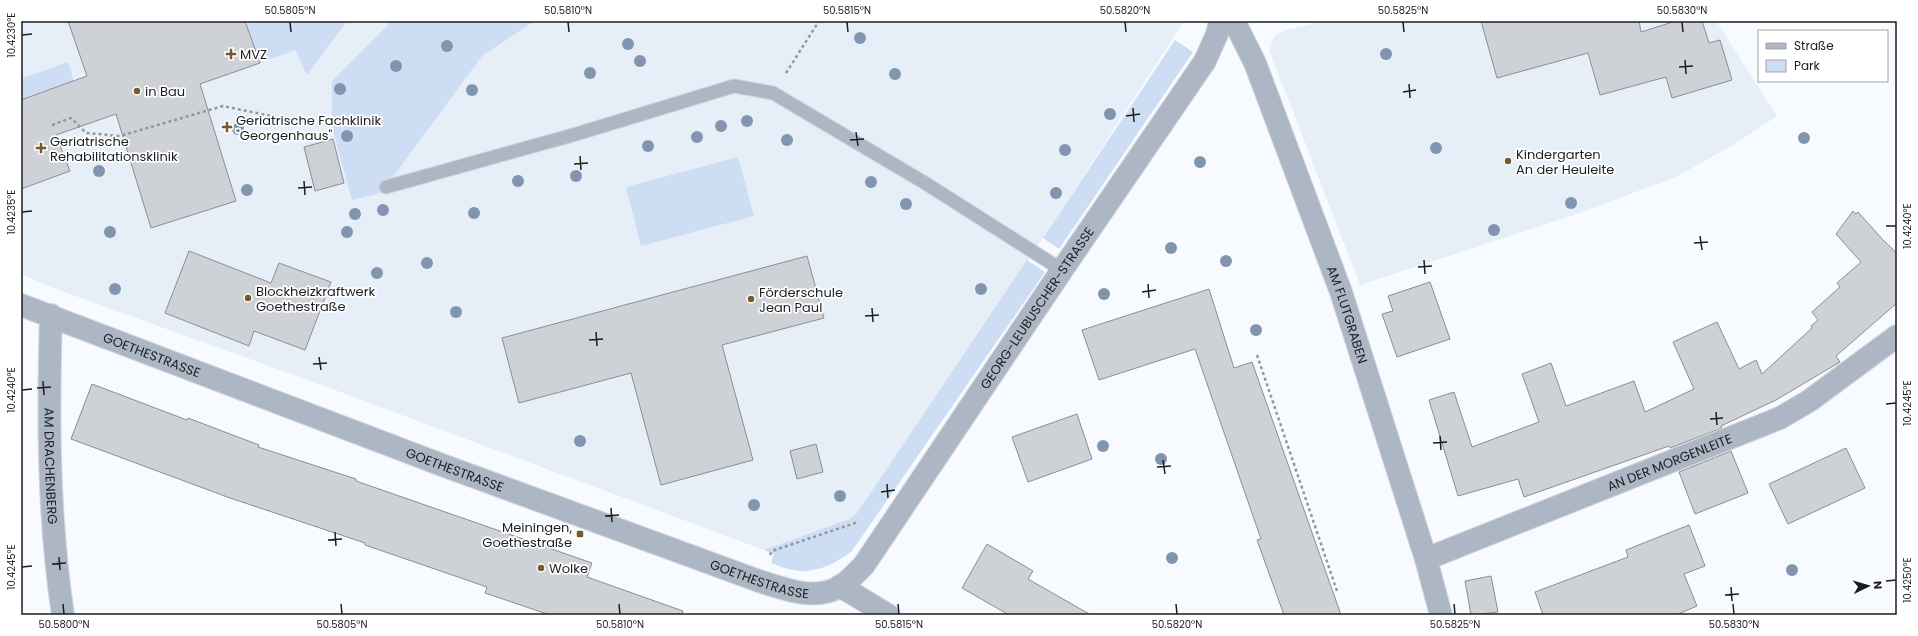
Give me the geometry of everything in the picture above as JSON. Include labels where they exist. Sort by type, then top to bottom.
[{"type":"street","name":"GEORG-LEUBUSCHER-STRASSE","points":[[840,586],[864,565],[1062,270],[1205,61],[1217,34],[1220,21]]},
{"type":"street","name":"AM FLUTGRABEN","points":[[1234,21],[1255,63],[1341,292],[1426,559],[1441,615]]},
{"type":"street","name":"GOETHESTRASSE","points":[[32,311],[442,465],[759,581],[796,593],[820,593],[840,586]]},
{"type":"street","name":"AM DRACHENBERG","points":[[32,311],[48,404],[55,566],[63,615]]},
{"type":"street","name":"AN DER MORGENLEITE","points":[[1426,559],[1780,418],[1809,401],[1897,336]]},
{"type":"street","points":[[840,586],[888,615]]},
{"type":"lane","points":[[386,187],[573,135],[734,86],[773,93],[925,183],[1062,270]]},
{"type":"path","points":[[773,93],[819,21]]},
{"type":"path","points":[[52,125],[71,118],[86,133],[120,136],[223,106],[276,117]]},
{"type":"path","points":[[1257,355],[1337,591]]},
{"type":"shaded area","points":[[21,21],[1184,21],[1043,238],[857,513],[849,519],[764,550],[316,383],[56,289],[21,274]]},
{"type":"shaded area","name":"Kindergarten An der Heuleite","points":[[1326,21],[1716,21],[1777,116],[1733,145],[1676,177],[1571,216],[1360,285],[1270,52],[1271,44],[1275,36],[1286,30]]},
{"type":"green space","points":[[253,21],[347,21],[307,75],[295,50],[260,63],[246,24]]},
{"type":"green space","points":[[392,21],[534,21],[482,56],[381,193],[352,200],[332,127],[332,81]]},
{"type":"green space","points":[[1175,40],[1193,52],[1059,249],[1043,238]]},
{"type":"green space","points":[[68,62],[74,82],[21,100],[21,79]]},
{"type":"green space","points":[[738,157],[754,216],[641,246],[626,187]]},
{"type":"green space","points":[[1027,260],[1045,272],[852,551],[832,564],[813,570],[793,570],[771,563],[774,554],[764,550],[849,519],[857,513]]},
{"type":"building","points":[[68,21],[245,21],[260,63],[200,84],[236,201],[151,228],[116,114],[56,135],[70,171],[21,189],[21,100],[87,76]]},
{"type":"building","points":[[1481,21],[1639,21],[1641,32],[1676,21],[1702,21],[1709,43],[1720,40],[1732,80],[1672,98],[1666,77],[1600,95],[1588,53],[1497,78]]},
{"type":"building","points":[[333,139],[344,183],[315,191],[304,147]]},
{"type":"building","points":[[1853,211],[1856,214],[1858,212],[1897,253],[1897,303],[1836,356],[1840,362],[1776,400],[1721,426],[1722,428],[1670,448],[1669,446],[1524,497],[1518,479],[1458,496],[1429,400],[1454,392],[1472,447],[1539,422],[1522,374],[1551,363],[1566,406],[1634,381],[1645,412],[1694,389],[1673,342],[1717,322],[1739,369],[1756,360],[1762,374],[1812,328],[1811,326],[1818,320],[1812,312],[1840,287],[1837,283],[1861,262],[1836,234]]},
{"type":"building","name":"Blockheizkraftwerk Goethestraße","points":[[189,251],[271,283],[279,263],[331,282],[305,350],[254,331],[249,346],[165,313]]},
{"type":"building","points":[[807,256],[824,318],[722,345],[753,460],[661,485],[631,373],[519,403],[502,338]]},
{"type":"building","points":[[1430,282],[1450,339],[1397,357],[1382,314],[1393,311],[1388,296]]},
{"type":"building","points":[[1209,289],[1234,368],[1252,362],[1341,615],[1284,615],[1257,540],[1261,539],[1195,349],[1099,380],[1082,330]]},
{"type":"building","points":[[92,384],[187,420],[188,418],[259,445],[258,447],[356,479],[356,481],[592,563],[587,577],[683,611],[682,615],[550,615],[485,593],[487,587],[365,545],[365,543],[230,498],[71,439]]},
{"type":"building","points":[[1077,414],[1092,459],[1028,482],[1012,437]]},
{"type":"building","points":[[816,444],[823,472],[797,479],[790,451]]},
{"type":"building","points":[[1846,448],[1865,488],[1788,524],[1769,484]]},
{"type":"building","points":[[1731,451],[1748,493],[1695,514],[1679,472]]},
{"type":"building","points":[[1689,525],[1705,566],[1684,574],[1697,606],[1676,615],[1543,615],[1535,592],[1628,557],[1626,550]]},
{"type":"building","points":[[987,544],[1033,571],[1028,579],[1091,615],[1009,615],[962,588]]},
{"type":"building","points":[[1491,576],[1498,612],[1471,615],[1465,581]]},
{"type":"place","name":"MVZ","points":[[231,54]]},
{"type":"place","name":"in Bau","points":[[137,91]]},
{"type":"place","name":"Geriatrische Fachklinik \"Georgenhaus\"","points":[[227,127]]},
{"type":"place","name":"Geriatrische Rehabilitationsklinik","points":[[41,148]]},
{"type":"place","name":"Kindergarten An der Heuleite","points":[[1508,161]]},
{"type":"place","name":"Blockheizkraftwerk Goethestraße","points":[[248,298]]},
{"type":"place","name":"Förderschule Jean Paul","points":[[751,299]]},
{"type":"place","name":"Meiningen, Goethestraße","points":[[580,534]]},
{"type":"place","name":"Wolke","points":[[541,568]]}]
